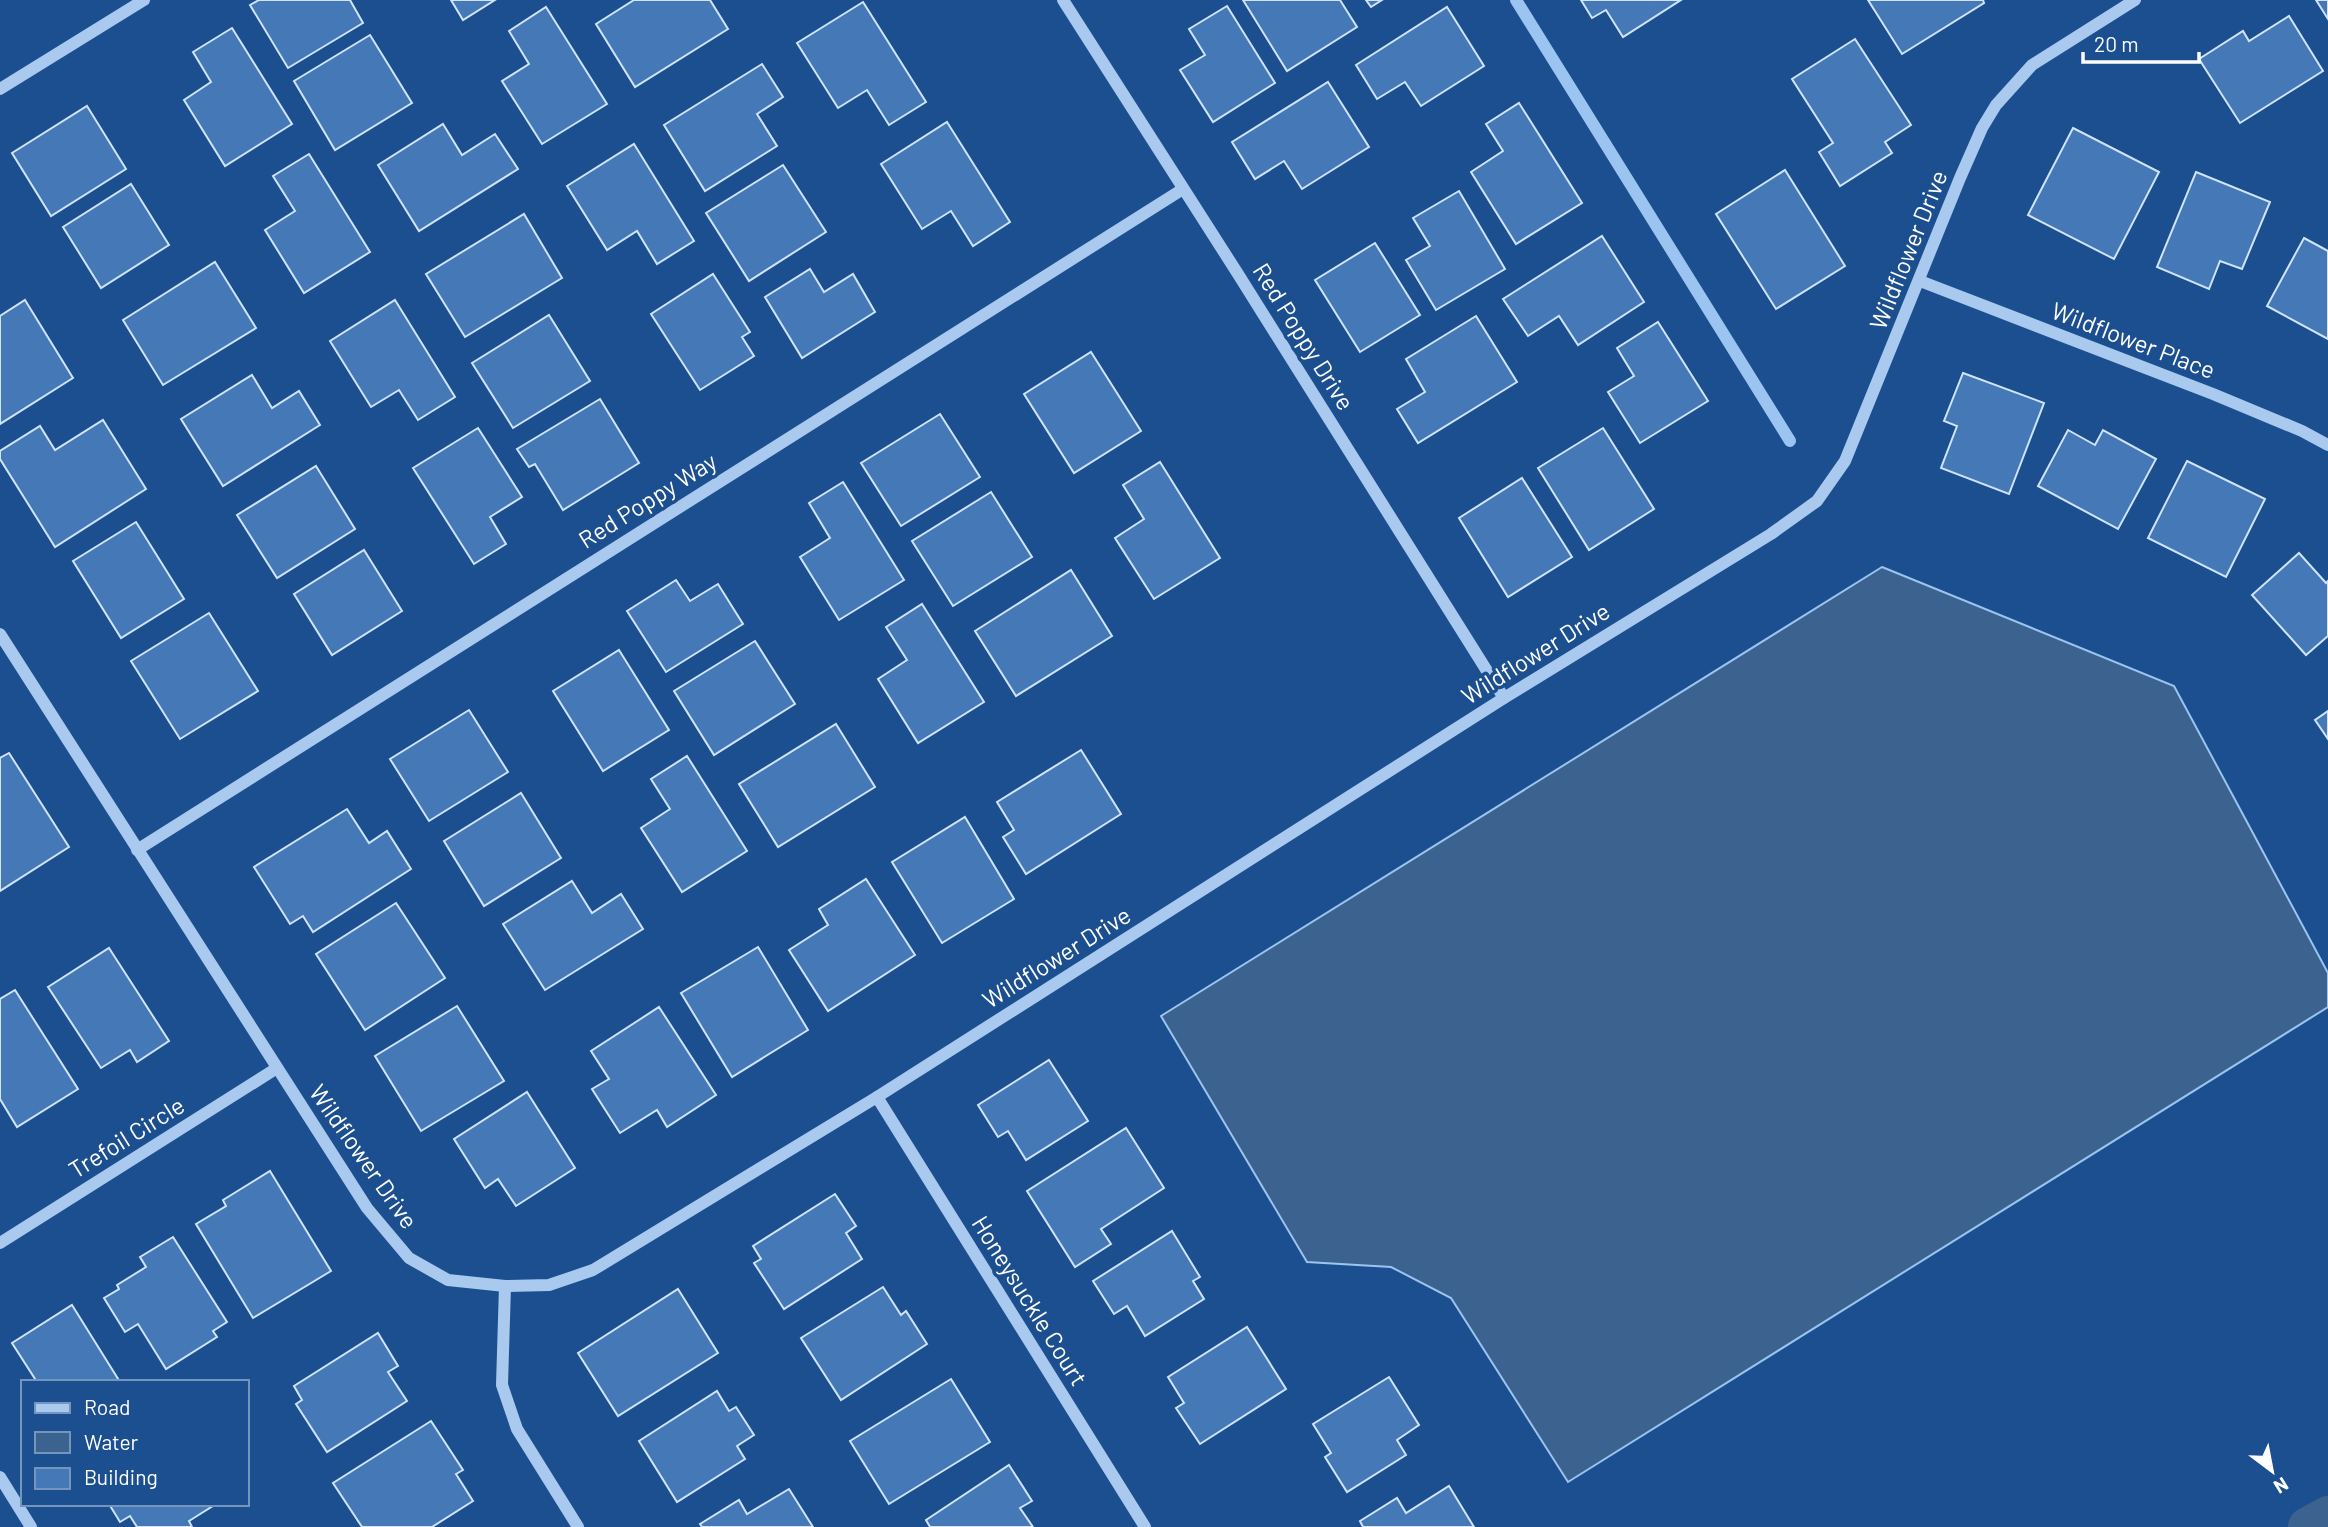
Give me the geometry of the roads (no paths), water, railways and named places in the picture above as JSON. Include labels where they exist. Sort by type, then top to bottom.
[{"type":"street","points":[[0,89],[144,0]]},
{"type":"street","name":"Red Poppy Drive","points":[[1063,0],[1504,698]]},
{"type":"street","name":"Wildflower Drive","points":[[0,634],[4,650],[137,850],[367,1208],[409,1258],[448,1280],[505,1286],[549,1285],[593,1269],[877,1097],[1504,698],[1771,534],[1817,501],[1845,461],[1960,178],[1982,128],[1996,105],[2032,65],[2135,0]]},
{"type":"street","name":"Red Poppy Way","points":[[137,850],[1182,189]]},
{"type":"street","name":"Wildflower Place","points":[[1920,281],[2213,394],[2302,431],[2328,445]]},
{"type":"street","name":"Trefoil Circle","points":[[0,1243],[277,1068]]},
{"type":"street","name":"Honeysuckle Court","points":[[877,1097],[1145,1527]]},
{"type":"street","points":[[505,1286],[502,1385],[517,1429],[578,1527]]},
{"type":"street","points":[[0,1477],[31,1527]]},
{"type":"water","points":[[1882,567],[2174,686],[2328,973],[2328,1007],[1568,1482],[1451,1298],[1391,1267],[1307,1262],[1161,1016]]},
{"type":"waterway","points":[[1516,0],[1790,441]]},
{"type":"waterway","points":[[2308,1527],[2328,1516]]}]
